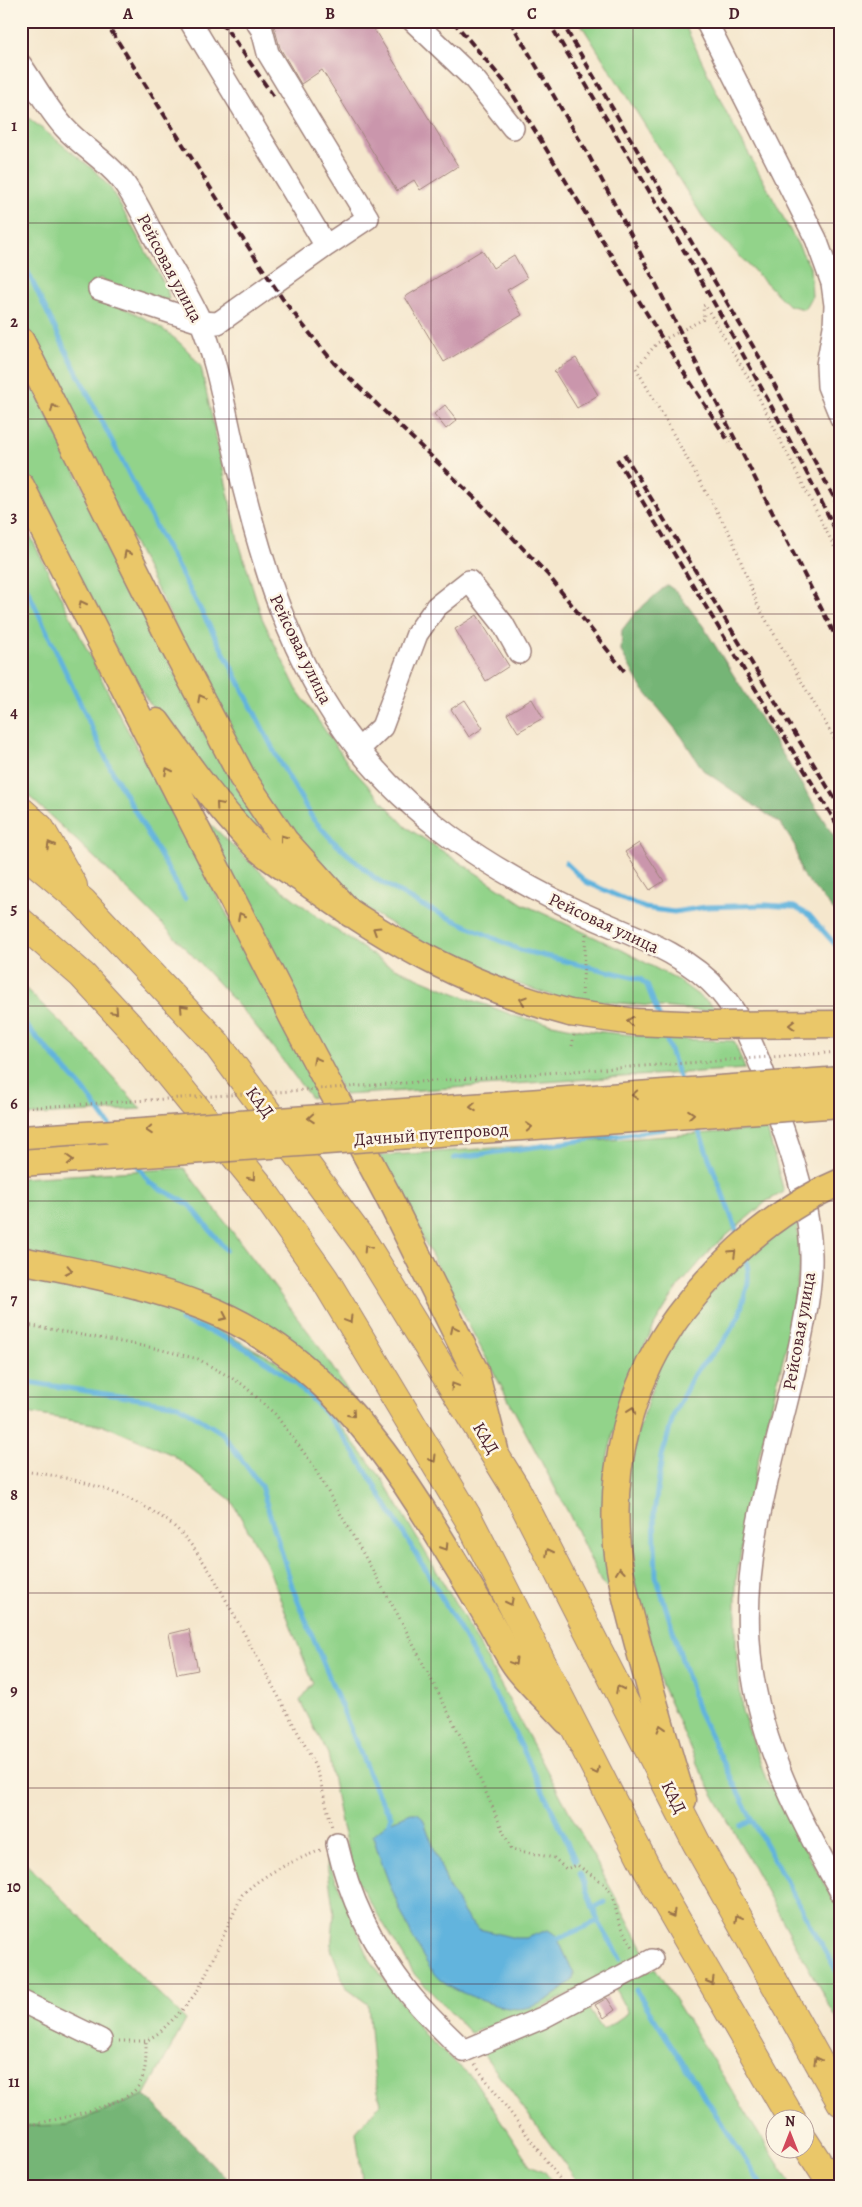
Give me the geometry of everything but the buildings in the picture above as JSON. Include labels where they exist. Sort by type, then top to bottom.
[{"type":"highway","points":[[21,811],[40,828],[83,902]]},
{"type":"highway","name":"КАД","points":[[21,850],[83,902],[222,1051],[364,1243],[497,1457],[558,1570],[696,1842],[841,2102]]},
{"type":"highway","points":[[21,922],[82,975],[131,1028],[258,1184],[324,1278],[468,1518],[647,1869],[786,2110]]},
{"type":"highway","points":[[814,2157],[833,2186]]},
{"type":"main road","points":[[21,341],[174,647],[242,776],[285,841],[350,914]]},
{"type":"main road","points":[[21,486],[293,1018],[388,1196],[475,1371],[497,1457]]},
{"type":"main road","points":[[105,648],[203,786],[255,845],[350,914],[397,943],[449,970],[522,1000],[570,1013],[635,1022],[705,1025],[841,1024]]},
{"type":"main road","points":[[21,941],[82,975]]},
{"type":"main road","name":"Дачный путепровод","points":[[21,1139],[841,1080]]},
{"type":"main road","name":"Дачный путепровод","points":[[21,1163],[841,1104]]},
{"type":"main road","points":[[696,1842],[658,1719],[623,1589],[616,1516],[616,1489],[621,1455],[630,1417],[645,1374],[670,1326],[700,1289],[738,1249],[762,1228],[811,1196],[841,1182]]},
{"type":"main road","points":[[21,1260],[117,1281],[204,1307],[246,1327],[274,1344],[312,1374],[348,1408],[378,1444],[426,1517],[519,1670],[574,1727]]},
{"type":"street","points":[[190,21],[326,246]]},
{"type":"street","points":[[99,289],[200,322],[218,324],[368,218],[268,53],[262,30],[256,21]]},
{"type":"street","points":[[413,21],[475,80],[513,128]]},
{"type":"street","points":[[706,21],[816,239],[832,284],[835,312],[827,364],[828,386],[841,418]]},
{"type":"street","name":"Рейсовая улица","points":[[21,65],[66,129],[103,159],[125,184],[200,322],[215,368],[247,505],[271,587],[285,625],[319,693],[358,750],[414,808],[467,850],[511,877],[683,961],[717,988],[734,1010],[750,1040],[785,1134],[806,1206],[811,1256],[808,1304],[757,1533],[750,1585],[748,1634],[754,1690],[776,1765],[804,1824],[841,1892]]},
{"type":"street","points":[[358,750],[382,727],[417,634],[436,607],[469,581],[503,624],[518,653]]},
{"type":"street","points":[[336,1844],[348,1887],[363,1920],[385,1956],[408,1992],[464,2050],[542,2018],[647,1962]]},
{"type":"street","points":[[21,2001],[101,2040]]},
{"type":"path","points":[[841,560],[752,384],[705,305],[703,306],[704,319],[658,343],[636,368],[732,538],[758,606],[841,750]]},
{"type":"path","points":[[583,986],[584,939],[592,918]]},
{"type":"path","points":[[21,1108],[287,1092],[841,1052]]},
{"type":"path","points":[[21,1324],[154,1348],[198,1359],[242,1384],[275,1414],[311,1462],[398,1615],[463,1742],[511,1849],[554,1858],[566,1869],[577,1865],[604,1884],[612,1898],[618,1922],[647,1962]]},
{"type":"path","points":[[21,1471],[86,1483],[135,1502],[168,1521],[194,1550],[213,1576],[308,1751],[318,1776],[336,1844],[277,1869],[242,1896],[200,1987],[186,2006],[160,2032],[146,2041],[101,2040]]},
{"type":"path","points":[[21,2127],[64,2118],[117,2101],[135,2090],[146,2069],[146,2041]]},
{"type":"path","points":[[464,2050],[565,2186]]},
{"type":"green space","points":[[579,21],[683,21],[723,106],[810,267],[812,296],[804,309],[788,305],[706,222]]},
{"type":"green space","points":[[21,112],[93,169],[111,189],[167,289],[169,299],[156,302],[99,278],[91,294],[152,322],[178,341],[201,367],[238,539],[262,618],[297,690],[349,765],[406,827],[523,904],[622,950],[679,981],[717,1009],[703,1011],[587,1000],[570,1002],[455,962],[361,906],[313,867],[252,778],[21,318]]},
{"type":"green space","points":[[21,362],[206,737],[251,811],[262,832],[262,837],[191,763],[151,706],[101,624],[21,464]]},
{"type":"green space","points":[[21,517],[120,716],[325,1096],[311,1098],[251,1020],[168,930],[81,844],[21,789]]},
{"type":"green space","points":[[667,585],[677,592],[703,626],[841,848],[841,910],[836,913],[801,873],[795,846],[781,824],[703,770],[682,737],[641,687],[621,651],[622,630],[636,612]]},
{"type":"green space","points":[[207,821],[268,879],[327,924],[386,964],[454,993],[518,1017],[582,1030],[674,1039],[734,1041],[745,1069],[344,1095],[205,825]]},
{"type":"green space","points":[[21,984],[87,1048],[141,1109],[21,1116]]},
{"type":"green space","points":[[767,1129],[784,1192],[767,1201],[711,1249],[676,1290],[655,1324],[626,1384],[607,1459],[605,1548],[613,1584],[607,1587],[601,1582],[569,1514],[379,1156]]},
{"type":"green space","points":[[184,1168],[316,1342],[358,1407],[264,1328],[21,1250],[21,1178]]},
{"type":"green space","points":[[797,1218],[800,1265],[788,1339],[757,1464],[736,1579],[736,1647],[742,1711],[766,1779],[841,1914],[841,2027],[700,1770],[661,1683],[625,1546],[628,1462],[664,1352],[733,1265]]},
{"type":"green space","points":[[21,1273],[120,1292],[204,1322],[276,1361],[327,1409],[381,1477],[470,1628],[646,1954],[534,2012],[470,2033],[415,1975],[356,1879],[341,1823],[328,1754],[300,1701],[313,1683],[266,1562],[231,1500],[173,1455],[106,1426],[21,1412]]},
{"type":"green space","points":[[326,1856],[369,1958],[426,2037],[473,2078],[530,2165],[545,2172],[555,2186],[363,2186],[356,2132],[381,2103],[374,2076],[368,2004],[346,1988],[331,1949],[334,1915]]},
{"type":"green space","points":[[21,1859],[186,2020],[145,2095],[67,2125],[21,2126]]},
{"type":"green space","points":[[655,1968],[764,2141],[764,2160],[776,2160],[792,2186],[581,2186],[482,2052],[585,2004],[603,2030],[628,2013],[614,1987]]},
{"type":"green space","points":[[145,2095],[224,2176],[238,2186],[21,2186],[21,2126],[67,2125]]},
{"type":"water","points":[[411,1813],[418,1813],[423,1819],[449,1888],[469,1921],[479,1929],[515,1938],[525,1938],[548,1930],[556,1935],[574,1974],[573,1980],[560,1991],[537,2005],[515,2009],[473,1997],[439,1979],[430,1969],[411,1933],[391,1889],[373,1835],[389,1822]]},
{"type":"waterway","points":[[21,258],[158,531],[231,666],[277,757],[313,819],[334,842],[376,879],[421,905],[520,950],[640,979],[647,985],[659,1016]]},
{"type":"waterway","points":[[21,576],[111,769],[185,899]]},
{"type":"waterway","points":[[566,863],[586,882],[645,908],[674,912],[706,907],[766,905],[794,907],[809,915],[841,951]]},
{"type":"waterway","points":[[21,1020],[84,1090],[110,1126]]},
{"type":"waterway","points":[[664,1032],[681,1083]]},
{"type":"waterway","points":[[695,1121],[739,1237]]},
{"type":"waterway","points":[[454,1158],[664,1129]]},
{"type":"waterway","points":[[136,1163],[150,1183],[190,1205],[226,1250]]},
{"type":"waterway","points":[[745,1255],[748,1283],[739,1316],[724,1341],[694,1374],[674,1414],[662,1456],[654,1513],[656,1576],[698,1711],[752,1820],[841,1979]]},
{"type":"waterway","points":[[181,1321],[217,1334],[265,1360],[309,1396],[322,1409],[344,1438],[365,1469],[467,1642],[534,1772],[575,1860]]},
{"type":"waterway","points":[[21,1381],[178,1405],[222,1433],[261,1486],[293,1589],[376,1791],[391,1816],[389,1822]]},
{"type":"waterway","points":[[741,1826],[752,1820]]},
{"type":"waterway","points":[[580,1873],[598,1921],[620,1958]]},
{"type":"waterway","points":[[594,1908],[605,1902]]},
{"type":"waterway","points":[[558,1939],[598,1921]]},
{"type":"waterway","points":[[636,1990],[762,2186]]},
{"type":"railway","points":[[105,21],[237,230],[284,301],[307,330],[334,363],[483,506],[548,575],[625,672]]},
{"type":"railway","points":[[221,21],[274,97]]},
{"type":"railway","points":[[453,21],[507,85],[663,340],[729,442]]},
{"type":"railway","points":[[510,21],[589,156],[633,239],[841,647]]},
{"type":"railway","points":[[548,21],[737,343],[841,541]]},
{"type":"railway","points":[[561,21],[764,365],[841,511]]},
{"type":"railway","points":[[624,454],[841,809]]},
{"type":"railway","points":[[617,459],[841,831]]}]
